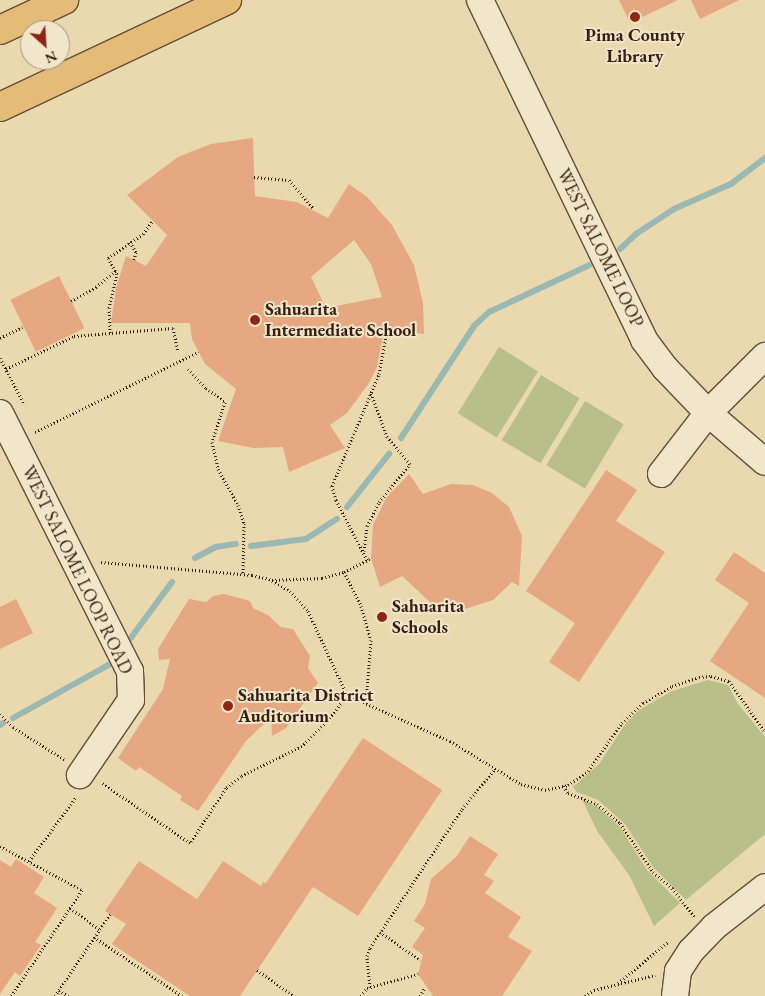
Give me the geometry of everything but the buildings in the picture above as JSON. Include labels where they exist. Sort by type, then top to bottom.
[{"type":"main road","points":[[0,30],[64,0]]},
{"type":"main road","points":[[0,107],[227,0]]},
{"type":"lane","name":"WEST SALOME LOOP","points":[[480,0],[644,340],[665,368],[708,413],[765,462]]},
{"type":"lane","points":[[661,474],[708,413],[765,356]]},
{"type":"lane","name":"WEST SALOME LOOP ROAD","points":[[0,413],[26,437],[130,671],[133,685],[131,700],[85,774]]},
{"type":"lane","points":[[681,973],[714,927],[765,887]]},
{"type":"path","points":[[254,177],[290,180],[314,209]]},
{"type":"path","points":[[110,333],[109,308],[116,270],[108,258],[143,234],[153,220]]},
{"type":"path","points":[[130,242],[136,252],[134,260]]},
{"type":"path","points":[[71,301],[90,291],[116,270]]},
{"type":"path","points":[[0,338],[23,327]]},
{"type":"path","points":[[6,369],[74,336],[174,328],[178,351]]},
{"type":"path","points":[[98,556],[102,564],[243,574],[269,579],[308,580],[344,572],[369,559],[363,553],[336,500],[332,486],[384,357],[387,330]]},
{"type":"path","points":[[26,437],[198,352]]},
{"type":"path","points":[[0,358],[28,414]]},
{"type":"path","points":[[188,369],[225,402],[212,442],[218,469],[238,505],[244,523],[243,574]]},
{"type":"path","points":[[363,553],[372,515],[390,486],[410,464],[388,437],[371,392]]},
{"type":"path","points":[[26,437],[33,422]]},
{"type":"path","points":[[26,437],[42,440]]},
{"type":"path","points":[[344,572],[361,606],[371,640],[366,702]]},
{"type":"path","points":[[269,579],[290,591],[308,612],[347,695],[366,702],[450,742],[494,769],[533,789],[545,790],[563,786],[588,770],[622,723],[643,703],[672,686],[699,677],[711,676],[729,681],[765,732]]},
{"type":"path","points":[[0,714],[13,728],[190,843],[226,788],[241,776],[302,746],[323,727],[347,695]]},
{"type":"path","points":[[370,987],[368,956],[380,932],[462,809],[494,769]]},
{"type":"path","points":[[29,861],[85,774]]},
{"type":"path","points":[[563,786],[568,793],[597,804],[620,823],[653,872],[672,888],[696,919]]},
{"type":"path","points":[[0,846],[82,890],[11,996]]},
{"type":"path","points":[[70,908],[99,929]]},
{"type":"path","points":[[55,996],[110,914]]},
{"type":"path","points":[[380,932],[420,960]]},
{"type":"path","points":[[94,937],[182,996]]},
{"type":"path","points":[[257,970],[294,996]]},
{"type":"path","points":[[585,996],[594,990],[633,978],[681,973]]},
{"type":"path","points":[[361,996],[370,987],[418,974]]},
{"type":"path","points":[[420,996],[426,987]]},
{"type":"path","points":[[59,990],[68,996]]},
{"type":"green space","points":[[499,347],[538,371],[497,438],[458,413]]},
{"type":"green space","points":[[541,375],[580,398],[540,463],[502,440]]},
{"type":"green space","points":[[585,401],[624,424],[585,488],[546,465]]},
{"type":"green space","points":[[708,680],[728,685],[738,704],[765,737],[765,834],[686,900],[653,867],[625,824],[598,800],[577,792],[573,787],[599,764],[626,723],[639,710],[672,691]]},
{"type":"green space","points":[[582,799],[598,807],[620,827],[647,870],[680,903],[654,926],[629,875],[597,831]]},
{"type":"waterway","points":[[620,249],[636,234],[674,209],[731,184],[765,158]]},
{"type":"waterway","points":[[401,438],[474,326],[489,312],[590,265]]},
{"type":"waterway","points":[[347,507],[389,454]]},
{"type":"waterway","points":[[251,546],[306,539],[337,519]]},
{"type":"waterway","points":[[195,558],[216,547],[236,544]]},
{"type":"waterway","points":[[130,639],[172,582]]},
{"type":"waterway","points":[[13,718],[110,664]]},
{"type":"place","name":"Pima County Library","points":[[635,17]]},
{"type":"place","name":"Sahuarita Intermediate School","points":[[255,320]]},
{"type":"place","name":"Sahuarita Schools","points":[[382,617]]},
{"type":"place","name":"Sahuarita District Auditorium","points":[[228,706]]}]
